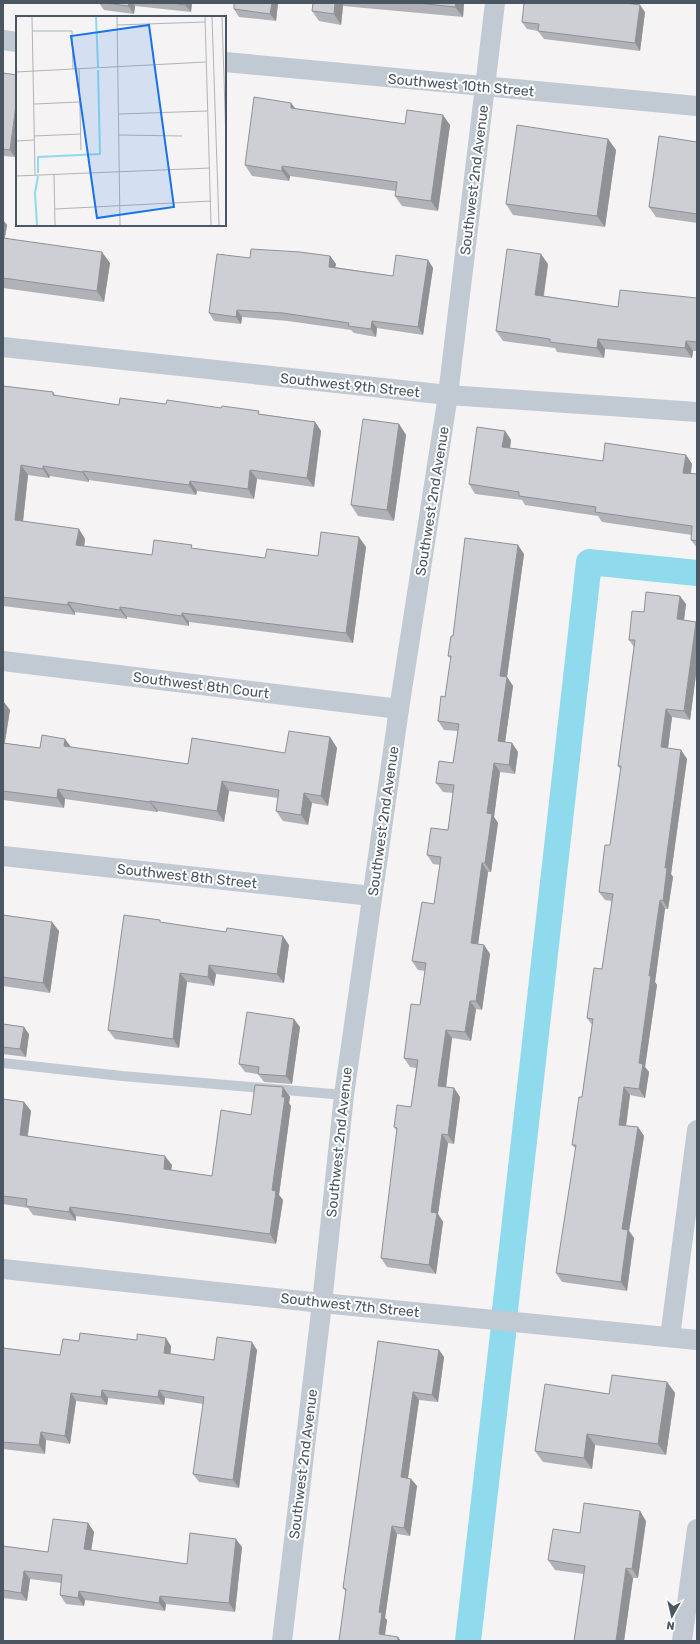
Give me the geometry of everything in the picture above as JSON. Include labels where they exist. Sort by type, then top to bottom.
[{"type":"street","name":"Southwest 2nd Avenue","points":[[282,1641],[322,1303],[344,1095],[399,709],[448,395],[495,3]]},
{"type":"street","points":[[3,40],[16,42]]},
{"type":"street","name":"Southwest 10th Street","points":[[226,62],[697,106]]},
{"type":"street","name":"Southwest 9th Street","points":[[3,347],[448,395],[697,412]]},
{"type":"street","name":"Southwest 8th Court","points":[[3,661],[399,709]]},
{"type":"street","name":"Southwest 8th Street","points":[[3,856],[372,896]]},
{"type":"street","points":[[670,1337],[697,1130]]},
{"type":"street","name":"Southwest 7th Street","points":[[3,1269],[322,1303],[697,1340]]},
{"type":"street","points":[[682,1641],[697,1529]]},
{"type":"lane","points":[[3,1063],[122,1076],[344,1095]]},
{"type":"building","points":[[106,3],[129,3],[128,6]]},
{"type":"building","points":[[172,3],[186,3],[185,5]]},
{"type":"building","points":[[234,3],[272,3],[270,14],[234,9]]},
{"type":"building","points":[[313,3],[335,3],[334,14],[312,11]]},
{"type":"building","points":[[417,3],[456,3],[455,7]]},
{"type":"building","points":[[524,3],[626,3],[640,5],[635,43],[538,31],[539,24],[522,22]]},
{"type":"building","points":[[3,73],[16,75],[16,105],[10,150],[3,149]]},
{"type":"building","points":[[254,97],[291,103],[291,108],[405,124],[407,110],[443,115],[431,201],[395,196],[397,182],[282,166],[282,171],[245,165]]},
{"type":"building","points":[[517,125],[608,139],[597,216],[506,204]]},
{"type":"building","points":[[659,136],[697,142],[697,214],[649,207]]},
{"type":"building","points":[[3,238],[102,252],[97,291],[3,278]]},
{"type":"building","points":[[251,249],[300,252],[330,256],[329,267],[393,276],[396,255],[428,260],[418,327],[372,321],[371,329],[348,326],[349,323],[283,313],[237,310],[236,317],[209,313],[217,254],[250,258]]},
{"type":"building","points":[[507,249],[541,254],[535,295],[618,307],[620,290],[697,298],[697,342],[686,341],[685,348],[598,339],[597,348],[550,342],[550,339],[496,331]]},
{"type":"building","points":[[3,386],[53,392],[53,395],[119,405],[120,398],[166,404],[167,400],[221,408],[222,406],[259,411],[258,414],[315,422],[307,478],[250,470],[248,489],[190,481],[189,485],[43,466],[43,469],[21,465],[15,520],[79,529],[76,545],[152,555],[154,540],[192,545],[191,548],[265,558],[267,549],[318,556],[321,532],[359,537],[346,633],[182,613],[182,616],[120,607],[120,610],[68,602],[68,605],[3,597]]},
{"type":"building","points":[[363,419],[399,424],[387,510],[351,505]]},
{"type":"building","points":[[477,427],[505,431],[502,447],[603,461],[605,443],[686,455],[683,473],[697,474],[697,541],[691,540],[692,526],[595,512],[596,507],[519,496],[519,492],[469,484]]},
{"type":"building","points":[[465,538],[518,545],[500,676],[507,677],[498,741],[512,743],[509,765],[494,763],[487,813],[492,814],[485,863],[482,863],[471,943],[484,945],[476,1001],[470,1001],[465,1032],[446,1030],[438,1086],[454,1088],[448,1135],[442,1134],[431,1212],[437,1213],[429,1265],[381,1258],[397,1128],[394,1127],[397,1105],[411,1107],[418,1060],[404,1058],[411,1004],[420,1005],[426,963],[412,961],[422,902],[434,904],[441,857],[427,855],[431,828],[448,830],[454,785],[436,783],[439,761],[453,763],[459,724],[438,721],[441,696],[445,697],[451,656],[448,656],[451,636],[453,636]]},
{"type":"building","points":[[646,592],[680,596],[677,619],[696,622],[684,711],[666,709],[661,747],[681,750],[665,868],[667,868],[663,901],[660,900],[649,976],[651,976],[639,1063],[643,1064],[639,1089],[624,1087],[619,1125],[638,1127],[622,1229],[628,1230],[621,1282],[556,1273],[576,1145],[572,1145],[579,1097],[582,1097],[593,1019],[587,1018],[594,968],[602,969],[613,894],[599,892],[605,845],[610,845],[621,766],[618,766],[635,640],[629,640],[632,611],[644,612]]},
{"type":"building","points":[[289,731],[330,737],[321,796],[304,793],[301,815],[276,811],[279,790],[222,781],[217,811],[58,789],[57,798],[3,791],[3,743],[40,748],[42,735],[65,739],[64,746],[188,764],[192,738],[285,753]]},
{"type":"building","points":[[3,915],[52,922],[43,983],[3,977]]},
{"type":"building","points":[[124,915],[226,932],[227,928],[283,936],[277,974],[209,965],[208,977],[180,973],[173,1039],[108,1030]]},
{"type":"building","points":[[247,1012],[294,1019],[286,1076],[258,1074],[259,1067],[239,1064]]},
{"type":"building","points":[[3,1024],[24,1027],[20,1049],[3,1047]]},
{"type":"building","points":[[255,1085],[283,1087],[282,1097],[285,1097],[272,1190],[276,1191],[270,1234],[70,1207],[69,1212],[26,1206],[27,1199],[3,1196],[3,1099],[24,1102],[20,1135],[165,1156],[164,1169],[212,1176],[221,1110],[251,1115]]},
{"type":"building","points":[[80,1333],[137,1340],[137,1334],[166,1338],[164,1353],[214,1360],[217,1337],[252,1342],[233,1480],[193,1474],[204,1397],[159,1390],[158,1397],[102,1390],[101,1397],[71,1393],[65,1436],[41,1432],[39,1445],[3,1442],[3,1348],[60,1355],[63,1339],[79,1341]]},
{"type":"building","points":[[378,1341],[439,1350],[432,1395],[413,1392],[401,1477],[411,1479],[404,1528],[392,1526],[379,1612],[382,1613],[379,1634],[398,1637],[398,1641],[339,1641],[346,1589],[343,1588]]},
{"type":"building","points":[[612,1375],[667,1382],[658,1444],[587,1434],[584,1458],[535,1451],[545,1384],[609,1394]]},
{"type":"building","points":[[584,1503],[640,1511],[632,1569],[626,1568],[616,1641],[574,1641],[585,1566],[548,1560],[553,1529],[580,1533]]},
{"type":"building","points":[[53,1519],[88,1523],[84,1549],[187,1564],[190,1533],[236,1539],[229,1603],[160,1596],[159,1603],[79,1591],[78,1598],[60,1595],[62,1575],[24,1571],[21,1593],[3,1590],[3,1546],[48,1552]]},
{"type":"waterway","points":[[505,1310],[589,562],[697,573]]},
{"type":"waterway","points":[[468,1641],[503,1334]]}]
